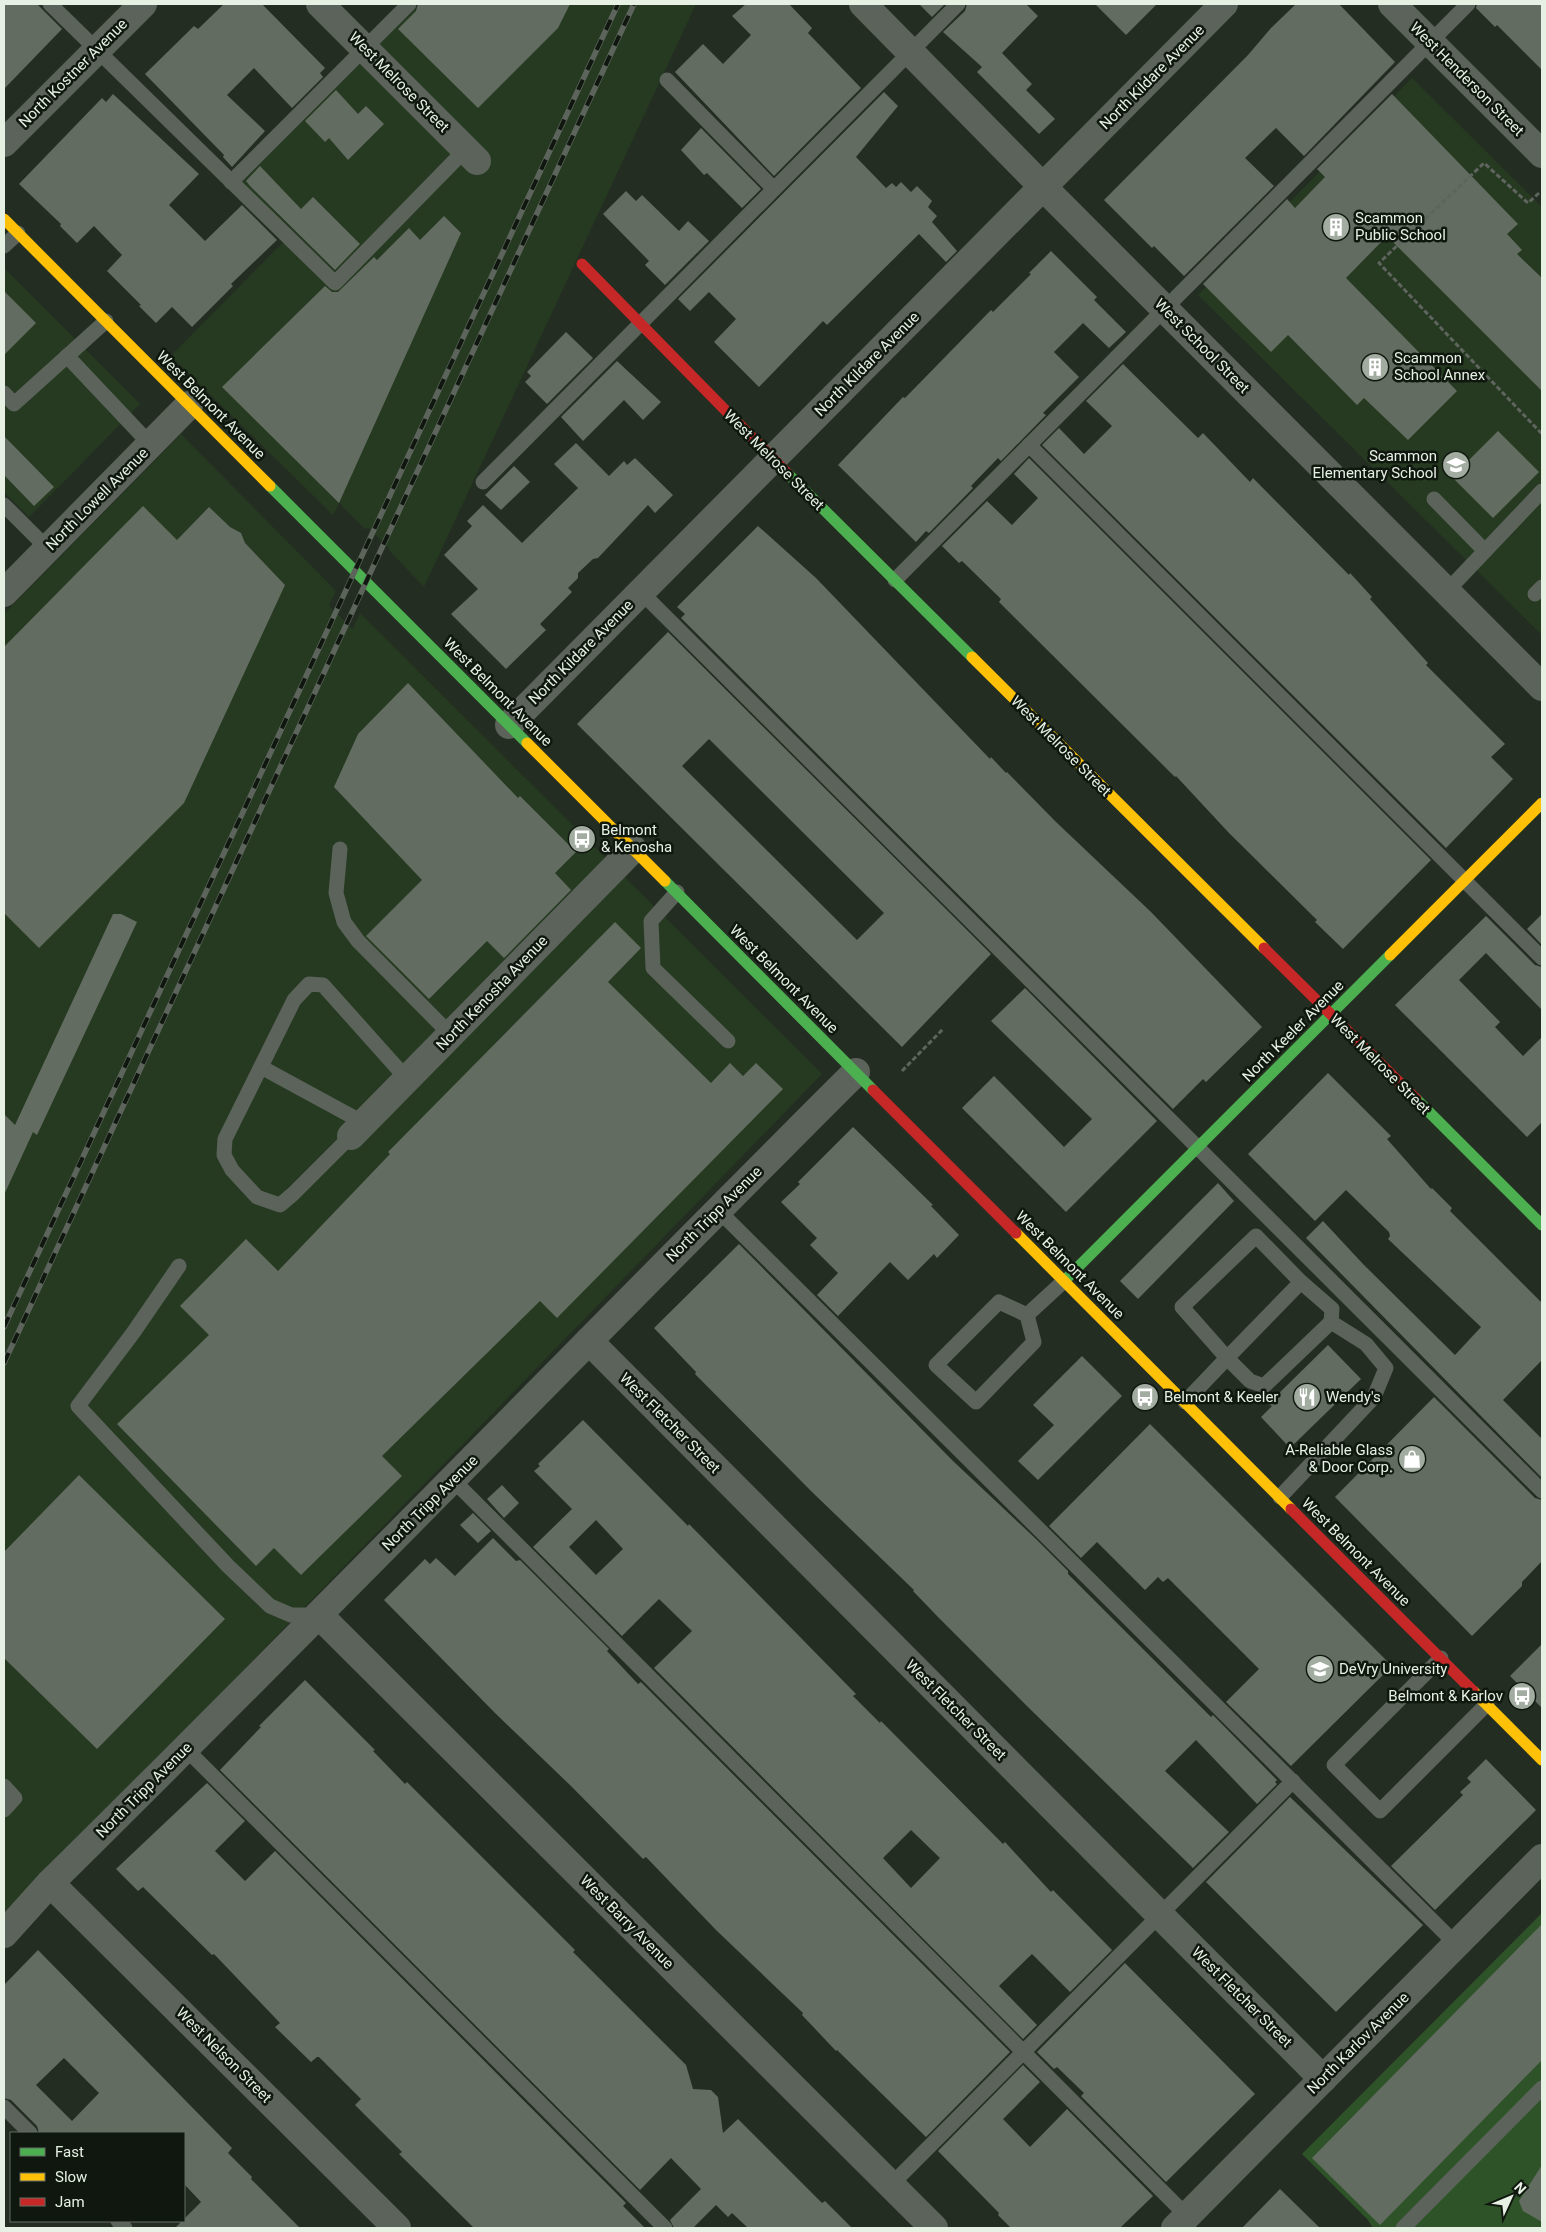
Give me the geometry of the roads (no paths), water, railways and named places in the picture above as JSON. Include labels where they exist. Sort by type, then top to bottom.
[{"type":"main road","name":"West Belmont Avenue","points":[[4,219],[1542,1760]]},
{"type":"main road","name":"West Melrose Street","points":[[582,264],[773,459],[1542,1226]]},
{"type":"main road","name":"North Keeler Avenue","points":[[1064,1281],[1542,803]]},
{"type":"street","name":"North Kostner Avenue","points":[[4,143],[143,4]]},
{"type":"street","name":"West Melrose Street","points":[[320,4],[471,155]]},
{"type":"street","name":"West School Street","points":[[863,4],[1542,687]]},
{"type":"street","name":"North Kildare Avenue","points":[[509,725],[1224,4]]},
{"type":"street","name":"West Henderson Street","points":[[1392,4],[1542,154]]},
{"type":"street","name":"North Lowell Avenue","points":[[4,593],[190,405]]},
{"type":"street","name":"North Kenosha Avenue","points":[[358,1130],[633,849]]},
{"type":"street","name":"North Tripp Avenue","points":[[4,1934],[50,1883],[186,1749],[856,1072]]},
{"type":"street","name":"West Fletcher Street","points":[[589,1341],[1323,2079]]},
{"type":"street","name":"West Barry Avenue","points":[[318,1616],[934,2228]]},
{"type":"street","name":"North Karlov Avenue","points":[[1181,2222],[1542,1858]]},
{"type":"street","name":"West Nelson Street","points":[[50,1883],[397,2228]]},
{"type":"lane","points":[[50,4],[335,284],[471,155]]},
{"type":"lane","points":[[231,182],[409,4]]},
{"type":"lane","points":[[483,482],[958,4]]},
{"type":"lane","points":[[895,580],[1468,4]]},
{"type":"lane","points":[[667,80],[774,189]]},
{"type":"lane","points":[[4,246],[18,233]]},
{"type":"lane","points":[[4,393],[14,404],[106,321]]},
{"type":"lane","points":[[67,356],[150,444]]},
{"type":"lane","points":[[1029,445],[1542,958]]},
{"type":"lane","points":[[1447,591],[1542,491]]},
{"type":"lane","points":[[1434,498],[1485,551]]},
{"type":"lane","points":[[4,505],[48,549]]},
{"type":"lane","points":[[641,592],[1199,1146],[1542,1491]]},
{"type":"lane","points":[[340,849],[336,893],[344,922],[358,941],[451,1035]]},
{"type":"lane","points":[[676,892],[651,921],[653,968],[728,1041]]},
{"type":"lane","points":[[261,1066],[358,1130],[294,1194],[280,1204],[257,1197],[232,1170],[224,1155],[225,1139],[261,1066],[294,1000],[308,984],[322,984],[407,1079]]},
{"type":"lane","points":[[718,1210],[1456,1944]]},
{"type":"lane","points":[[1256,1236],[1301,1282],[1332,1309],[1331,1322],[1264,1386],[1250,1381],[1182,1307],[1256,1236]]},
{"type":"lane","points":[[179,1266],[133,1333],[78,1406],[228,1566],[270,1606],[291,1615],[318,1616]]},
{"type":"lane","points":[[1027,1315],[1064,1281]]},
{"type":"lane","points":[[1185,1402],[1301,1282]]},
{"type":"lane","points":[[999,1302],[1027,1315],[1034,1342],[976,1402],[936,1365],[999,1302]]},
{"type":"lane","points":[[1280,1497],[1374,1398],[1386,1368],[1366,1344],[1331,1322]]},
{"type":"lane","points":[[453,1480],[1023,2052],[1181,2222]]},
{"type":"lane","points":[[1441,1658],[1334,1765],[1380,1811],[1487,1704]]},
{"type":"lane","points":[[186,1749],[665,2228]]},
{"type":"lane","points":[[891,2185],[1293,1781]]},
{"type":"lane","points":[[4,1786],[15,1798],[4,1810]]},
{"type":"lane","points":[[1403,2228],[1542,2088]]},
{"type":"lane","points":[[4,2107],[29,2132]]},
{"type":"railway","points":[[4,1327],[618,4]]},
{"type":"railway","points":[[4,1363],[634,4]]},
{"type":"place","name":"Scammon Public School","points":[[1336,227]]},
{"type":"place","name":"Scammon School Annex","points":[[1375,367]]},
{"type":"place","name":"Scammon Elementary School","points":[[1456,465]]},
{"type":"place","name":"Belmont & Kenosha","points":[[582,839]]},
{"type":"place","name":"Belmont & Keeler","points":[[1145,1397]]},
{"type":"place","name":"Wendy's","points":[[1307,1397]]},
{"type":"place","name":"A-Reliable Glass & Door Corp.","points":[[1412,1459]]},
{"type":"place","name":"DeVry University","points":[[1320,1669]]},
{"type":"place","name":"Belmont & Karlov","points":[[1522,1696]]}]
